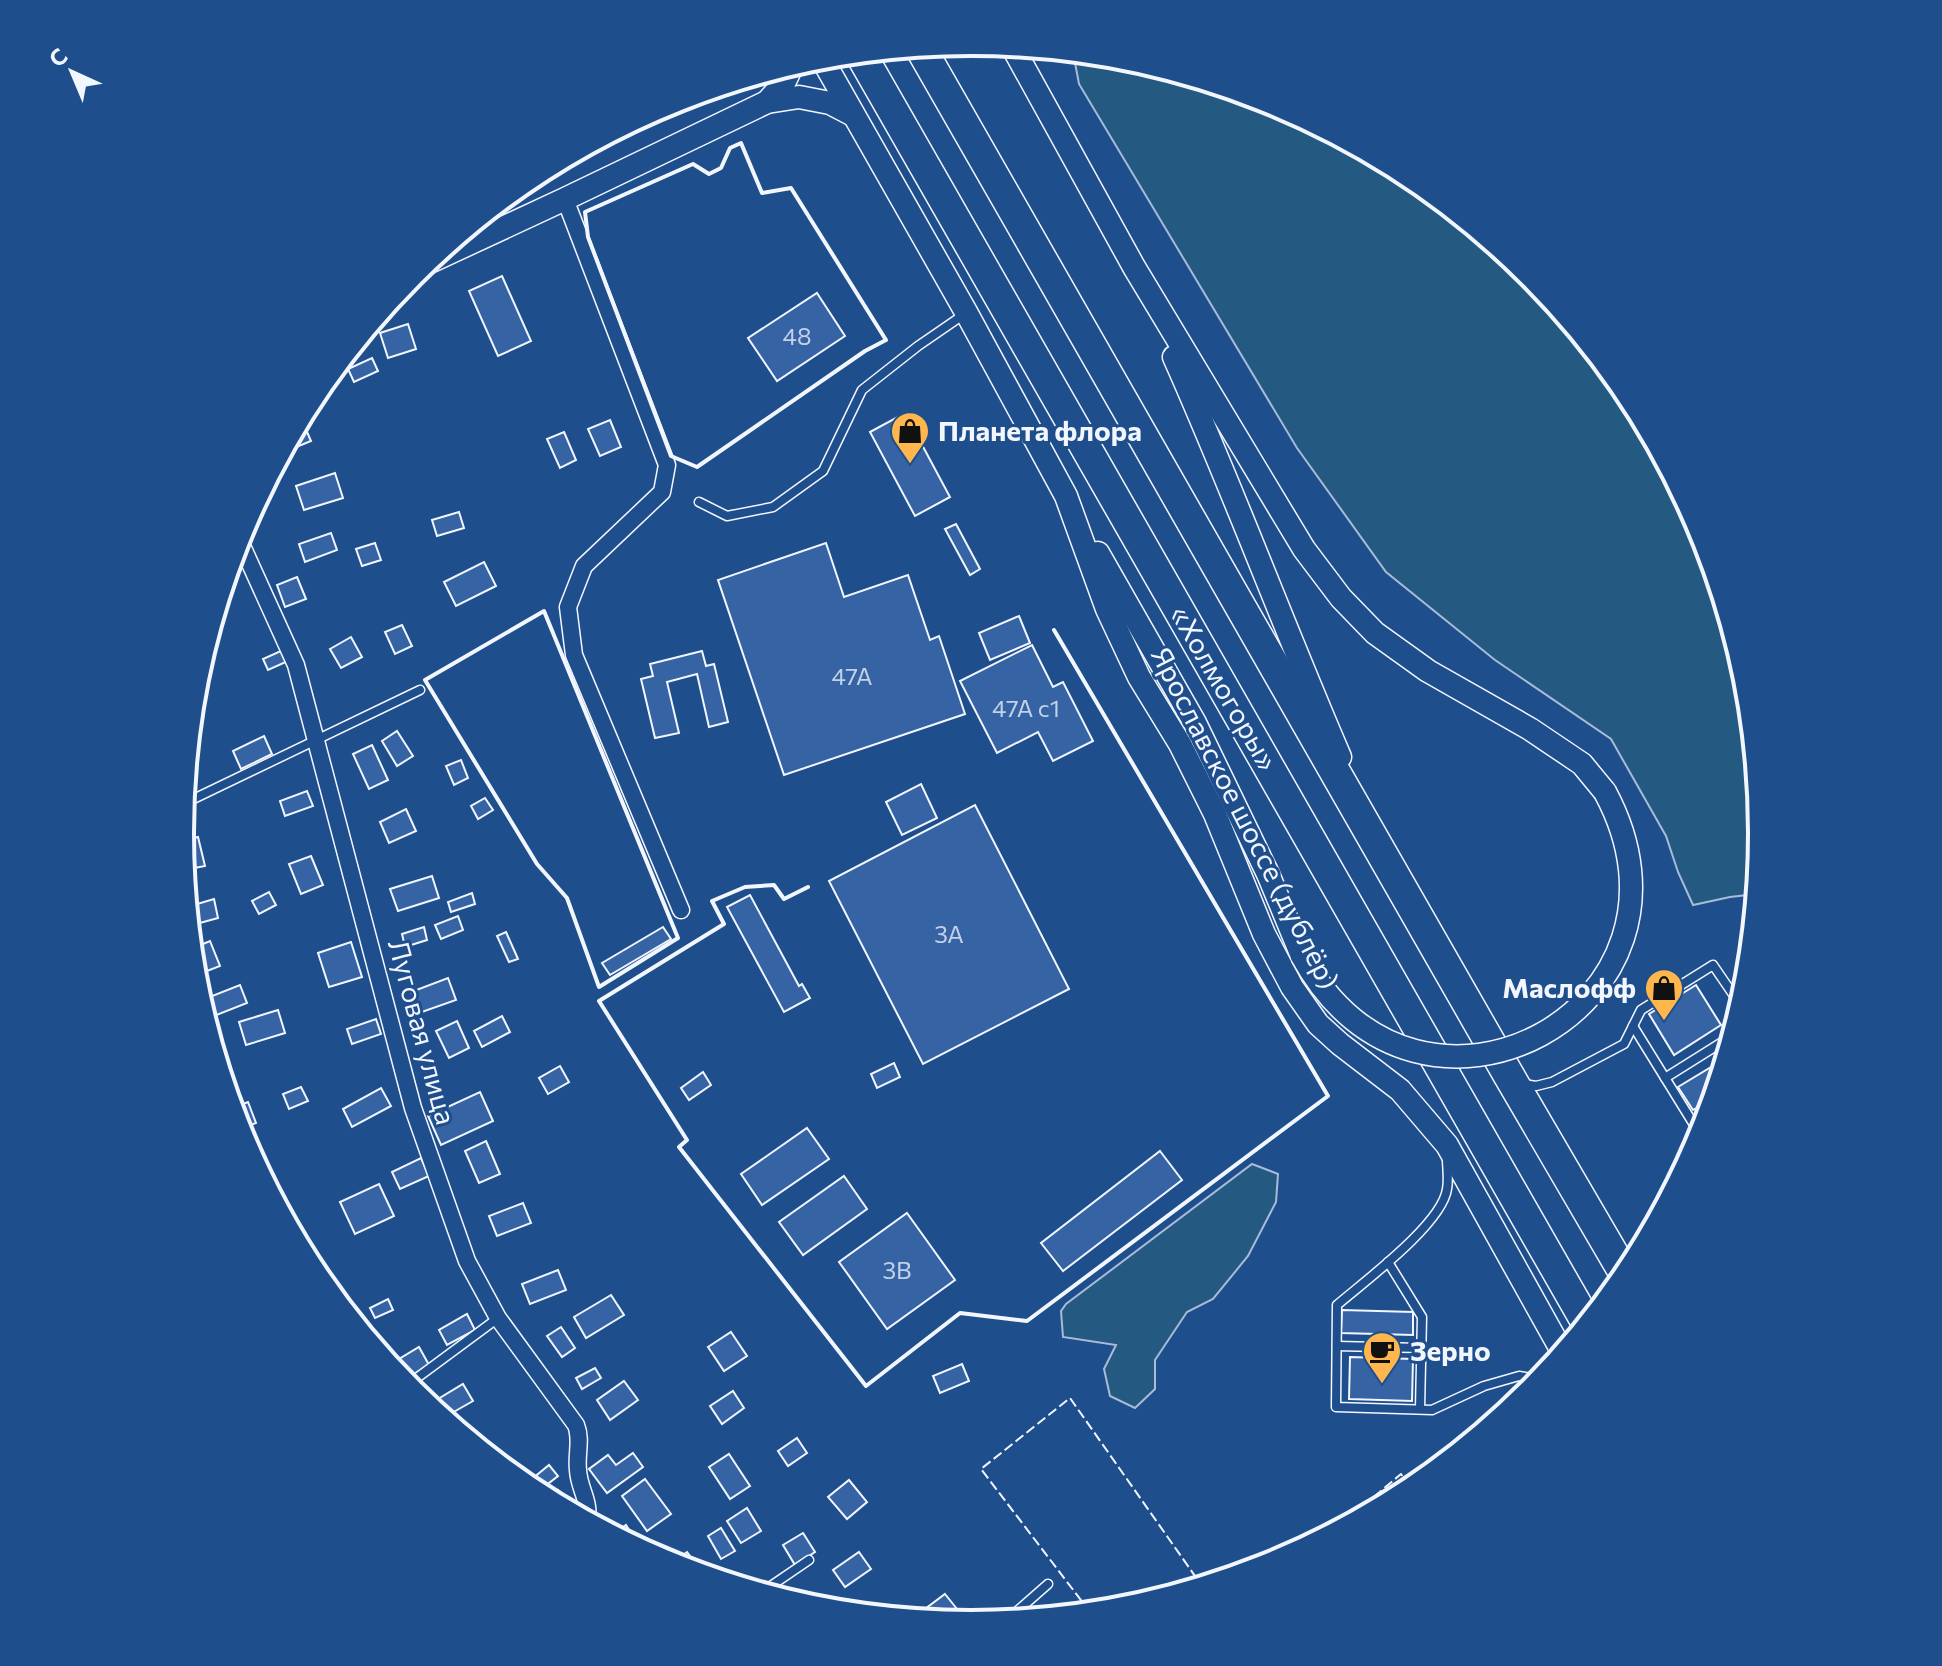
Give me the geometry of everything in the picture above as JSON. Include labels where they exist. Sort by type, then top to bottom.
[{"type":"highway","name":"«Холмогоры»","points":[[926,58],[1383,858],[1618,1263]]},
{"type":"highway","name":"«Холмогоры»","points":[[866,64],[1581,1313]]},
{"type":"street","points":[[1019,58],[1134,267],[1304,549],[1341,598],[1375,633],[1428,671],[1530,729],[1582,764],[1605,792],[1620,823],[1629,855],[1631,889],[1627,922],[1612,965],[1586,1002],[1541,1036],[1510,1049],[1465,1057],[1443,1056],[1399,1046],[1359,1025],[1342,1011],[1319,985],[1302,956],[1268,874],[1195,723],[1066,496]]},
{"type":"street","name":"Ярославское шоссе (дублёр)","points":[[828,70],[1066,496],[1107,609],[1139,677],[1180,744],[1215,814],[1264,934],[1292,987],[1318,1024],[1400,1090],[1447,1145],[1557,1342]]},
{"type":"street","points":[[767,102],[786,78]]},
{"type":"street","points":[[462,246],[767,102],[799,97],[830,103],[854,116]]},
{"type":"street","points":[[565,199],[667,465],[662,492],[584,566],[568,607],[574,655],[681,910]]},
{"type":"street","points":[[1134,267],[1200,414],[1294,651],[1383,858]]},
{"type":"street","name":"Луговая улица","points":[[246,554],[296,665],[413,1108],[467,1261],[498,1318],[576,1425],[580,1436],[577,1472],[588,1509]]},
{"type":"lane","points":[[699,502],[727,516],[773,507],[823,471],[862,390],[966,312]]},
{"type":"lane","points":[[195,798],[420,690]]},
{"type":"lane","points":[[1508,1074],[1521,1084],[1536,1086],[1552,1082],[1624,1044],[1641,1010],[1713,965],[1731,992]]},
{"type":"lane","points":[[1633,1026],[1692,1122]]},
{"type":"lane","points":[[1665,1078],[1719,1044]]},
{"type":"lane","points":[[1447,1145],[1447,1190],[1441,1207],[1422,1232],[1337,1305],[1336,1407],[1432,1410],[1484,1386],[1525,1377]]},
{"type":"lane","points":[[1388,1262],[1422,1317],[1420,1409]]},
{"type":"lane","points":[[418,1377],[498,1318]]},
{"type":"lane","points":[[1337,1346],[1421,1348]]},
{"type":"lane","points":[[773,1585],[809,1560]]},
{"type":"lane","points":[[1021,1608],[1048,1584]]},
{"type":"shaded area","points":[[1075,63],[1123,71],[1221,97],[1315,136],[1403,187],[1444,217],[1483,249],[1555,321],[1617,401],[1644,445],[1668,489],[1707,583],[1722,632],[1741,732],[1748,833],[1745,895],[1693,905],[1666,836],[1611,739],[1495,660],[1386,572],[1297,448],[1079,84]]},
{"type":"shaded area","points":[[1252,1164],[1278,1174],[1276,1202],[1248,1256],[1213,1299],[1187,1312],[1155,1360],[1155,1389],[1135,1408],[1110,1396],[1104,1369],[1116,1345],[1063,1337],[1061,1311],[1066,1304]]},
{"type":"building","points":[[502,276],[531,341],[498,356],[469,291]]},
{"type":"building","points":[[817,293],[845,336],[777,381],[748,338]]},
{"type":"building","points":[[408,324],[416,349],[388,358],[380,333]]},
{"type":"building","points":[[372,358],[378,371],[354,382],[349,369]]},
{"type":"building","name":"Планета флора","points":[[905,413],[950,497],[915,516],[870,432]]},
{"type":"building","points":[[610,420],[621,447],[600,456],[588,429]]},
{"type":"building","points":[[306,431],[311,441],[296,447]]},
{"type":"building","points":[[564,432],[576,460],[560,468],[547,439]]},
{"type":"building","points":[[335,473],[343,498],[304,510],[296,486]]},
{"type":"building","points":[[459,512],[464,528],[437,536],[432,520]]},
{"type":"building","points":[[956,524],[980,569],[970,575],[945,529]]},
{"type":"building","points":[[331,533],[337,550],[305,562],[299,544]]},
{"type":"building","points":[[375,543],[381,560],[362,566],[356,549]]},
{"type":"building","points":[[826,543],[844,597],[908,575],[930,640],[939,636],[965,714],[784,775],[718,580]]},
{"type":"building","points":[[484,562],[496,586],[456,606],[444,582]]},
{"type":"building","points":[[297,577],[306,599],[285,607],[277,585]]},
{"type":"building","points":[[1019,616],[1030,643],[990,660],[979,633]]},
{"type":"building","points":[[402,625],[412,646],[395,654],[385,632]]},
{"type":"building","points":[[351,637],[362,657],[341,668],[330,649]]},
{"type":"building","points":[[1032,645],[1053,687],[1063,682],[1093,741],[1053,761],[1038,732],[997,753],[960,681]]},
{"type":"building","points":[[283,650],[288,661],[268,670],[263,659]]},
{"type":"building","points":[[702,651],[706,666],[714,664],[728,722],[709,727],[697,674],[667,682],[679,733],[655,738],[641,679],[653,676],[650,664]]},
{"type":"building","points":[[397,731],[413,756],[397,766],[382,741]]},
{"type":"building","points":[[264,736],[272,754],[241,769],[233,751]]},
{"type":"building","points":[[372,745],[388,780],[369,789],[353,754]]},
{"type":"building","points":[[461,760],[468,778],[454,785],[446,766]]},
{"type":"building","points":[[921,784],[937,818],[902,835],[886,802]]},
{"type":"building","points":[[307,791],[313,806],[285,816],[280,801]]},
{"type":"building","points":[[485,798],[493,810],[478,819],[471,806]]},
{"type":"building","points":[[975,805],[1069,989],[923,1064],[829,881]]},
{"type":"building","points":[[406,809],[416,831],[389,843],[380,822]]},
{"type":"building","points":[[198,837],[205,866],[195,868],[194,838]]},
{"type":"building","points":[[311,856],[323,885],[301,894],[289,864]]},
{"type":"building","points":[[432,876],[439,898],[398,911],[390,889]]},
{"type":"building","points":[[269,892],[276,905],[259,914],[252,901]]},
{"type":"building","points":[[472,893],[475,904],[451,912],[448,902]]},
{"type":"building","points":[[750,895],[799,986],[802,984],[810,998],[784,1012],[727,907]]},
{"type":"building","points":[[214,899],[218,918],[200,923],[198,904]]},
{"type":"building","points":[[458,916],[463,930],[441,939],[435,925]]},
{"type":"building","points":[[424,927],[427,940],[405,947],[402,934]]},
{"type":"building","points":[[663,927],[671,939],[610,975],[602,963]]},
{"type":"building","points":[[506,932],[518,959],[509,962],[497,936]]},
{"type":"building","points":[[210,941],[220,966],[207,971],[203,944]]},
{"type":"building","points":[[351,942],[362,977],[329,987],[318,953]]},
{"type":"building","points":[[448,978],[456,1000],[419,1013],[411,992]]},
{"type":"building","points":[[240,985],[247,1003],[216,1015],[212,996]]},
{"type":"building","points":[[1696,985],[1721,1025],[1674,1055],[1649,1014]]},
{"type":"building","points":[[278,1010],[285,1033],[246,1045],[239,1022]]},
{"type":"building","points":[[502,1016],[510,1032],[482,1047],[474,1031]]},
{"type":"building","points":[[376,1019],[381,1034],[352,1044],[347,1029]]},
{"type":"building","points":[[457,1021],[469,1048],[449,1058],[436,1031]]},
{"type":"building","points":[[894,1063],[900,1077],[877,1088],[871,1074]]},
{"type":"building","points":[[560,1066],[569,1082],[548,1094],[539,1078]]},
{"type":"building","points":[[1712,1066],[1698,1107],[1693,1110],[1678,1087]]},
{"type":"building","points":[[703,1072],[711,1085],[689,1100],[681,1088]]},
{"type":"building","points":[[301,1087],[308,1101],[289,1109],[283,1094]]},
{"type":"building","points":[[381,1088],[391,1106],[352,1127],[343,1109]]},
{"type":"building","points":[[480,1092],[493,1121],[441,1145],[428,1116]]},
{"type":"building","points":[[248,1102],[256,1123],[251,1125],[243,1104]]},
{"type":"building","points":[[807,1128],[829,1159],[762,1205],[741,1174]]},
{"type":"building","points":[[486,1141],[500,1174],[479,1183],[465,1151]]},
{"type":"building","points":[[1160,1151],[1182,1180],[1063,1271],[1041,1243]]},
{"type":"building","points":[[421,1158],[429,1176],[400,1189],[392,1172]]},
{"type":"building","points":[[844,1176],[867,1209],[803,1255],[779,1222]]},
{"type":"building","points":[[379,1184],[394,1216],[355,1234],[340,1202]]},
{"type":"building","points":[[523,1203],[531,1223],[497,1236],[489,1216]]},
{"type":"building","points":[[907,1213],[955,1280],[887,1329],[839,1262]]},
{"type":"building","points":[[558,1270],[566,1290],[530,1304],[522,1284]]},
{"type":"building","points":[[611,1295],[624,1315],[586,1338],[574,1317]]},
{"type":"building","points":[[388,1299],[393,1310],[375,1318],[370,1308]]},
{"type":"building","points":[[1342,1310],[1413,1312],[1413,1335],[1341,1333]]},
{"type":"building","points":[[467,1314],[475,1330],[447,1345],[439,1330]]},
{"type":"building","points":[[561,1327],[575,1348],[562,1357],[547,1336]]},
{"type":"building","points":[[731,1332],[747,1356],[724,1371],[708,1347]]},
{"type":"building","points":[[419,1347],[429,1365],[414,1374],[400,1359]]},
{"type":"building","points":[[1350,1357],[1413,1359],[1412,1401],[1349,1399]]},
{"type":"building","points":[[962,1364],[969,1381],[940,1393],[933,1376]]},
{"type":"building","points":[[595,1368],[601,1378],[582,1389],[576,1378]]},
{"type":"building","points":[[624,1381],[638,1400],[610,1420],[597,1400]]},
{"type":"building","points":[[463,1384],[473,1401],[454,1412],[439,1398]]},
{"type":"building","points":[[733,1391],[744,1408],[722,1424],[710,1406]]},
{"type":"building","points":[[797,1438],[807,1453],[788,1466],[778,1451]]},
{"type":"building","points":[[633,1453],[643,1467],[607,1493],[589,1469],[608,1455],[616,1465]]},
{"type":"building","points":[[729,1454],[750,1486],[730,1499],[709,1467]]},
{"type":"building","points":[[549,1465],[558,1476],[547,1484],[535,1476]]},
{"type":"building","points":[[645,1479],[671,1514],[647,1531],[622,1496]]},
{"type":"building","points":[[849,1480],[867,1502],[847,1519],[828,1497]]},
{"type":"building","points":[[747,1508],[761,1531],[741,1543],[727,1521]]},
{"type":"building","points":[[721,1528],[735,1551],[721,1559],[708,1536]]},
{"type":"building","points":[[803,1533],[815,1552],[795,1565],[783,1545]]},
{"type":"building","points":[[859,1552],[871,1569],[845,1587],[833,1570]]},
{"type":"building","points":[[945,1594],[957,1609],[956,1609],[926,1608]]},
{"type":"fence","points":[[1082,1601],[981,1469],[1070,1398],[1196,1577]]},
{"type":"fence","points":[[1374,1497],[1401,1474],[1404,1478]]},
{"type":"wall","points":[[741,143],[762,193],[791,188],[886,340],[865,351],[697,467],[671,456],[588,237],[585,212],[693,164],[709,174],[721,168],[730,148],[741,143]]},
{"type":"wall","points":[[544,611],[678,938],[599,987],[567,898],[537,864],[425,680],[544,611]]},
{"type":"wall","points":[[808,887],[784,899],[774,885],[745,887],[712,901],[724,924],[599,1001],[687,1140],[679,1147],[866,1386],[960,1313],[1027,1321],[1328,1096],[1054,630]]},
{"type":"place","name":"Планета флора","points":[[910,465]]},
{"type":"place","name":"Маслофф","points":[[1664,1022]]},
{"type":"place","name":"Зерно","points":[[1382,1385]]}]
